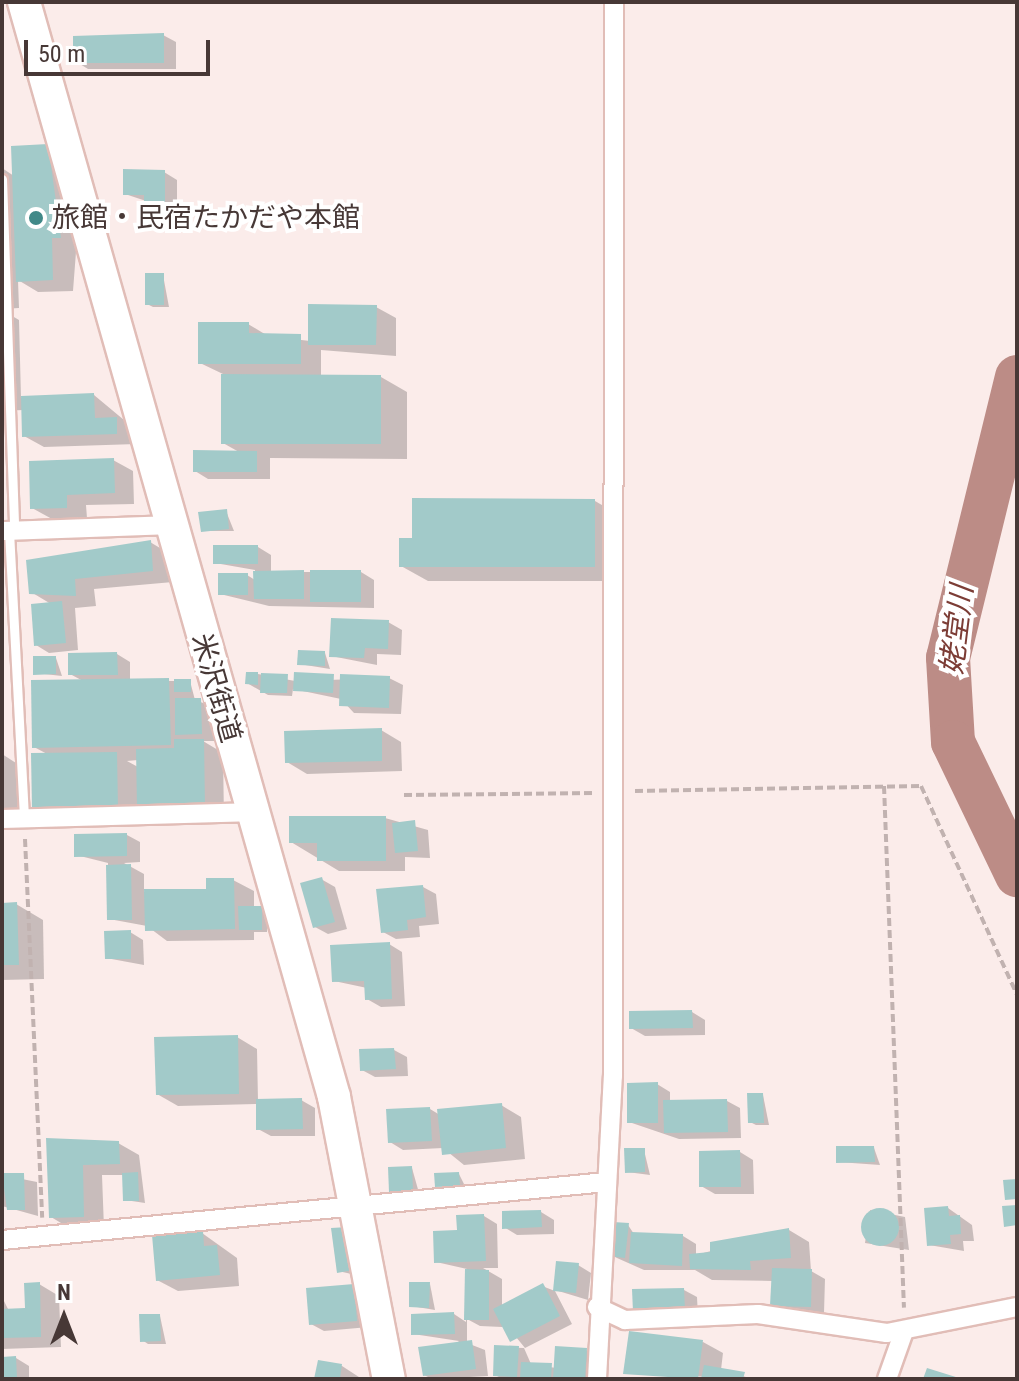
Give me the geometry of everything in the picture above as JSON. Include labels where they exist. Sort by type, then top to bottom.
[{"type":"highway","name":"米沢街道","points":[[24,2],[358,1205],[389,1379]]},
{"type":"street","points":[[597,1379],[597,1307],[607,1182],[614,793],[614,2]]},
{"type":"street","points":[[8,531],[171,525]]},
{"type":"street","points":[[2,819],[251,812]]},
{"type":"street","points":[[2,1240],[607,1182]]},
{"type":"street","points":[[597,1307],[625,1320],[758,1314],[904,1331],[1017,1307]]},
{"type":"street","points":[[887,1379],[904,1331]]},
{"type":"lane","points":[[2,179],[8,531],[24,817]]},
{"type":"path","points":[[884,786],[904,1331]]},
{"type":"path","points":[[404,795],[921,786],[1017,995]]},
{"type":"path","points":[[24,817],[42,1236]]},
{"type":"building","points":[[164,33],[164,63],[73,63],[73,36]]},
{"type":"building","points":[[48,144],[61,238],[52,238],[53,280],[16,282],[11,146]]},
{"type":"building","points":[[123,169],[165,170],[165,218],[144,218],[144,195],[123,195]]},
{"type":"building","points":[[145,273],[164,273],[164,305],[145,305]]},
{"type":"building","points":[[308,304],[377,305],[376,345],[308,345]]},
{"type":"building","points":[[198,322],[249,322],[249,333],[301,334],[301,364],[198,364]]},
{"type":"building","points":[[221,374],[381,375],[381,444],[221,444]]},
{"type":"building","points":[[94,393],[95,418],[117,417],[117,434],[22,437],[21,396]]},
{"type":"building","points":[[193,450],[257,451],[257,472],[193,472]]},
{"type":"building","points":[[114,458],[115,493],[67,495],[67,508],[30,509],[29,461]]},
{"type":"building","points":[[412,498],[595,499],[595,567],[399,567],[399,538],[412,538]]},
{"type":"building","points":[[227,509],[229,529],[201,532],[198,512]]},
{"type":"building","points":[[151,540],[153,571],[75,579],[76,596],[29,594],[26,560]]},
{"type":"building","points":[[213,545],[258,545],[258,564],[213,564]]},
{"type":"building","points":[[304,570],[304,599],[254,599],[253,571]]},
{"type":"building","points":[[310,570],[361,570],[361,602],[310,602]]},
{"type":"building","points":[[218,573],[248,573],[248,595],[218,595]]},
{"type":"building","points":[[62,601],[66,643],[34,646],[31,604]]},
{"type":"building","points":[[331,618],[389,620],[388,649],[365,648],[364,658],[329,657]]},
{"type":"building","points":[[298,650],[325,651],[325,666],[297,665]]},
{"type":"building","points":[[117,652],[118,675],[68,675],[68,653]]},
{"type":"building","points":[[33,656],[56,656],[56,674],[33,675]]},
{"type":"building","points":[[246,672],[258,672],[258,685],[245,684]]},
{"type":"building","points":[[294,672],[334,674],[333,693],[293,691]]},
{"type":"building","points":[[261,673],[288,674],[287,693],[260,693]]},
{"type":"building","points":[[340,674],[390,676],[389,708],[339,706]]},
{"type":"building","points":[[169,678],[171,745],[32,748],[31,680]]},
{"type":"building","points":[[174,679],[191,679],[191,692],[174,692]]},
{"type":"building","points":[[175,698],[201,698],[202,734],[175,735]]},
{"type":"building","points":[[382,728],[382,761],[285,763],[284,731]]},
{"type":"building","points":[[174,739],[204,739],[205,808],[137,809],[136,749],[174,748]]},
{"type":"building","points":[[117,752],[118,808],[32,809],[31,753]]},
{"type":"building","points":[[289,816],[386,816],[386,861],[317,861],[317,843],[289,843]]},
{"type":"building","points":[[415,820],[418,851],[395,853],[392,823]]},
{"type":"building","points":[[127,833],[127,856],[74,857],[74,834]]},
{"type":"building","points":[[131,864],[132,920],[107,920],[106,865]]},
{"type":"building","points":[[322,877],[335,922],[313,928],[300,883]]},
{"type":"building","points":[[206,878],[234,878],[235,929],[145,931],[144,889],[206,889]]},
{"type":"building","points":[[423,885],[426,917],[407,920],[408,930],[381,933],[376,889]]},
{"type":"building","points":[[17,902],[19,965],[2,965],[2,903]]},
{"type":"building","points":[[238,906],[262,906],[262,930],[239,930]]},
{"type":"building","points":[[131,930],[131,959],[105,959],[104,931]]},
{"type":"building","points":[[390,942],[392,999],[365,1000],[364,981],[332,982],[330,945]]},
{"type":"building","points":[[692,1010],[693,1028],[629,1029],[629,1011]]},
{"type":"building","points":[[238,1035],[239,1094],[156,1095],[154,1037]]},
{"type":"building","points":[[394,1048],[396,1069],[360,1071],[359,1049]]},
{"type":"building","points":[[658,1082],[658,1123],[627,1123],[627,1083]]},
{"type":"building","points":[[747,1093],[763,1093],[764,1123],[748,1123]]},
{"type":"building","points":[[302,1098],[303,1129],[256,1130],[256,1099]]},
{"type":"building","points":[[727,1099],[728,1132],[664,1133],[663,1100]]},
{"type":"building","points":[[502,1103],[506,1148],[442,1155],[437,1109]]},
{"type":"building","points":[[430,1107],[432,1141],[388,1143],[386,1109]]},
{"type":"building","points":[[46,1138],[119,1141],[120,1164],[83,1165],[84,1217],[49,1218]]},
{"type":"building","points":[[836,1146],[874,1146],[875,1162],[836,1163]]},
{"type":"building","points":[[624,1148],[645,1148],[645,1172],[625,1173]]},
{"type":"building","points":[[740,1150],[741,1187],[699,1187],[699,1151]]},
{"type":"building","points":[[412,1166],[413,1191],[389,1192],[388,1167]]},
{"type":"building","points":[[138,1172],[139,1201],[123,1201],[122,1173]]},
{"type":"building","points":[[459,1172],[460,1186],[435,1187],[434,1173]]},
{"type":"building","points":[[2,1173],[24,1173],[25,1210],[7,1210]]},
{"type":"building","points":[[1017,1179],[1017,1199],[1005,1200],[1003,1180]]},
{"type":"building","points":[[1017,1205],[1017,1225],[1004,1227],[1002,1206]]},
{"type":"building","points":[[948,1206],[949,1216],[960,1215],[961,1234],[950,1235],[951,1244],[927,1246],[924,1208]]},
{"type":"building","points":[[880,1208],[893,1214],[899,1227],[893,1240],[880,1246],[867,1240],[861,1227],[867,1214]]},
{"type":"building","points":[[541,1210],[542,1227],[502,1229],[502,1211]]},
{"type":"building","points":[[484,1214],[486,1261],[434,1263],[433,1231],[457,1230],[456,1215]]},
{"type":"building","points":[[613,1222],[629,1223],[625,1258],[609,1256]]},
{"type":"building","points":[[348,1227],[353,1270],[337,1273],[331,1228]]},
{"type":"building","points":[[789,1228],[791,1258],[750,1261],[751,1270],[690,1269],[689,1254],[710,1252],[710,1242]]},
{"type":"building","points":[[203,1231],[204,1246],[217,1245],[220,1275],[156,1281],[152,1235]]},
{"type":"building","points":[[631,1232],[683,1234],[682,1266],[629,1263]]},
{"type":"building","points":[[556,1261],[579,1263],[576,1293],[553,1291]]},
{"type":"building","points":[[772,1268],[812,1269],[811,1307],[770,1306]]},
{"type":"building","points":[[465,1269],[489,1270],[489,1320],[464,1320]]},
{"type":"building","points":[[40,1282],[41,1337],[2,1338],[2,1309],[25,1308],[24,1283]]},
{"type":"building","points":[[409,1282],[430,1282],[429,1308],[409,1307]]},
{"type":"building","points":[[543,1283],[560,1316],[510,1342],[493,1309]]},
{"type":"building","points":[[354,1284],[357,1321],[309,1325],[306,1288]]},
{"type":"building","points":[[684,1288],[685,1311],[633,1312],[632,1289]]},
{"type":"building","points":[[454,1312],[455,1334],[411,1335],[411,1314]]},
{"type":"building","points":[[139,1314],[160,1314],[161,1341],[140,1342]]},
{"type":"building","points":[[629,1331],[703,1340],[698,1379],[623,1374]]},
{"type":"building","points":[[472,1340],[476,1369],[423,1376],[418,1347]]},
{"type":"building","points":[[494,1345],[519,1346],[517,1377],[493,1376]]},
{"type":"building","points":[[555,1346],[587,1348],[585,1379],[553,1379]]},
{"type":"building","points":[[16,1356],[17,1379],[2,1379],[2,1357]]},
{"type":"building","points":[[318,1360],[342,1364],[340,1379],[314,1379]]},
{"type":"building","points":[[521,1362],[552,1363],[551,1379],[520,1379]]},
{"type":"building","points":[[704,1365],[745,1372],[743,1379],[701,1379]]},
{"type":"building","points":[[927,1368],[959,1378],[959,1379],[923,1379]]},
{"type":"waterway","name":"姥堂川","points":[[1017,377],[948,658],[953,742],[1017,875]]},
{"type":"place","name":"旅館・民宿たかだや本館","points":[[36,218]]}]
